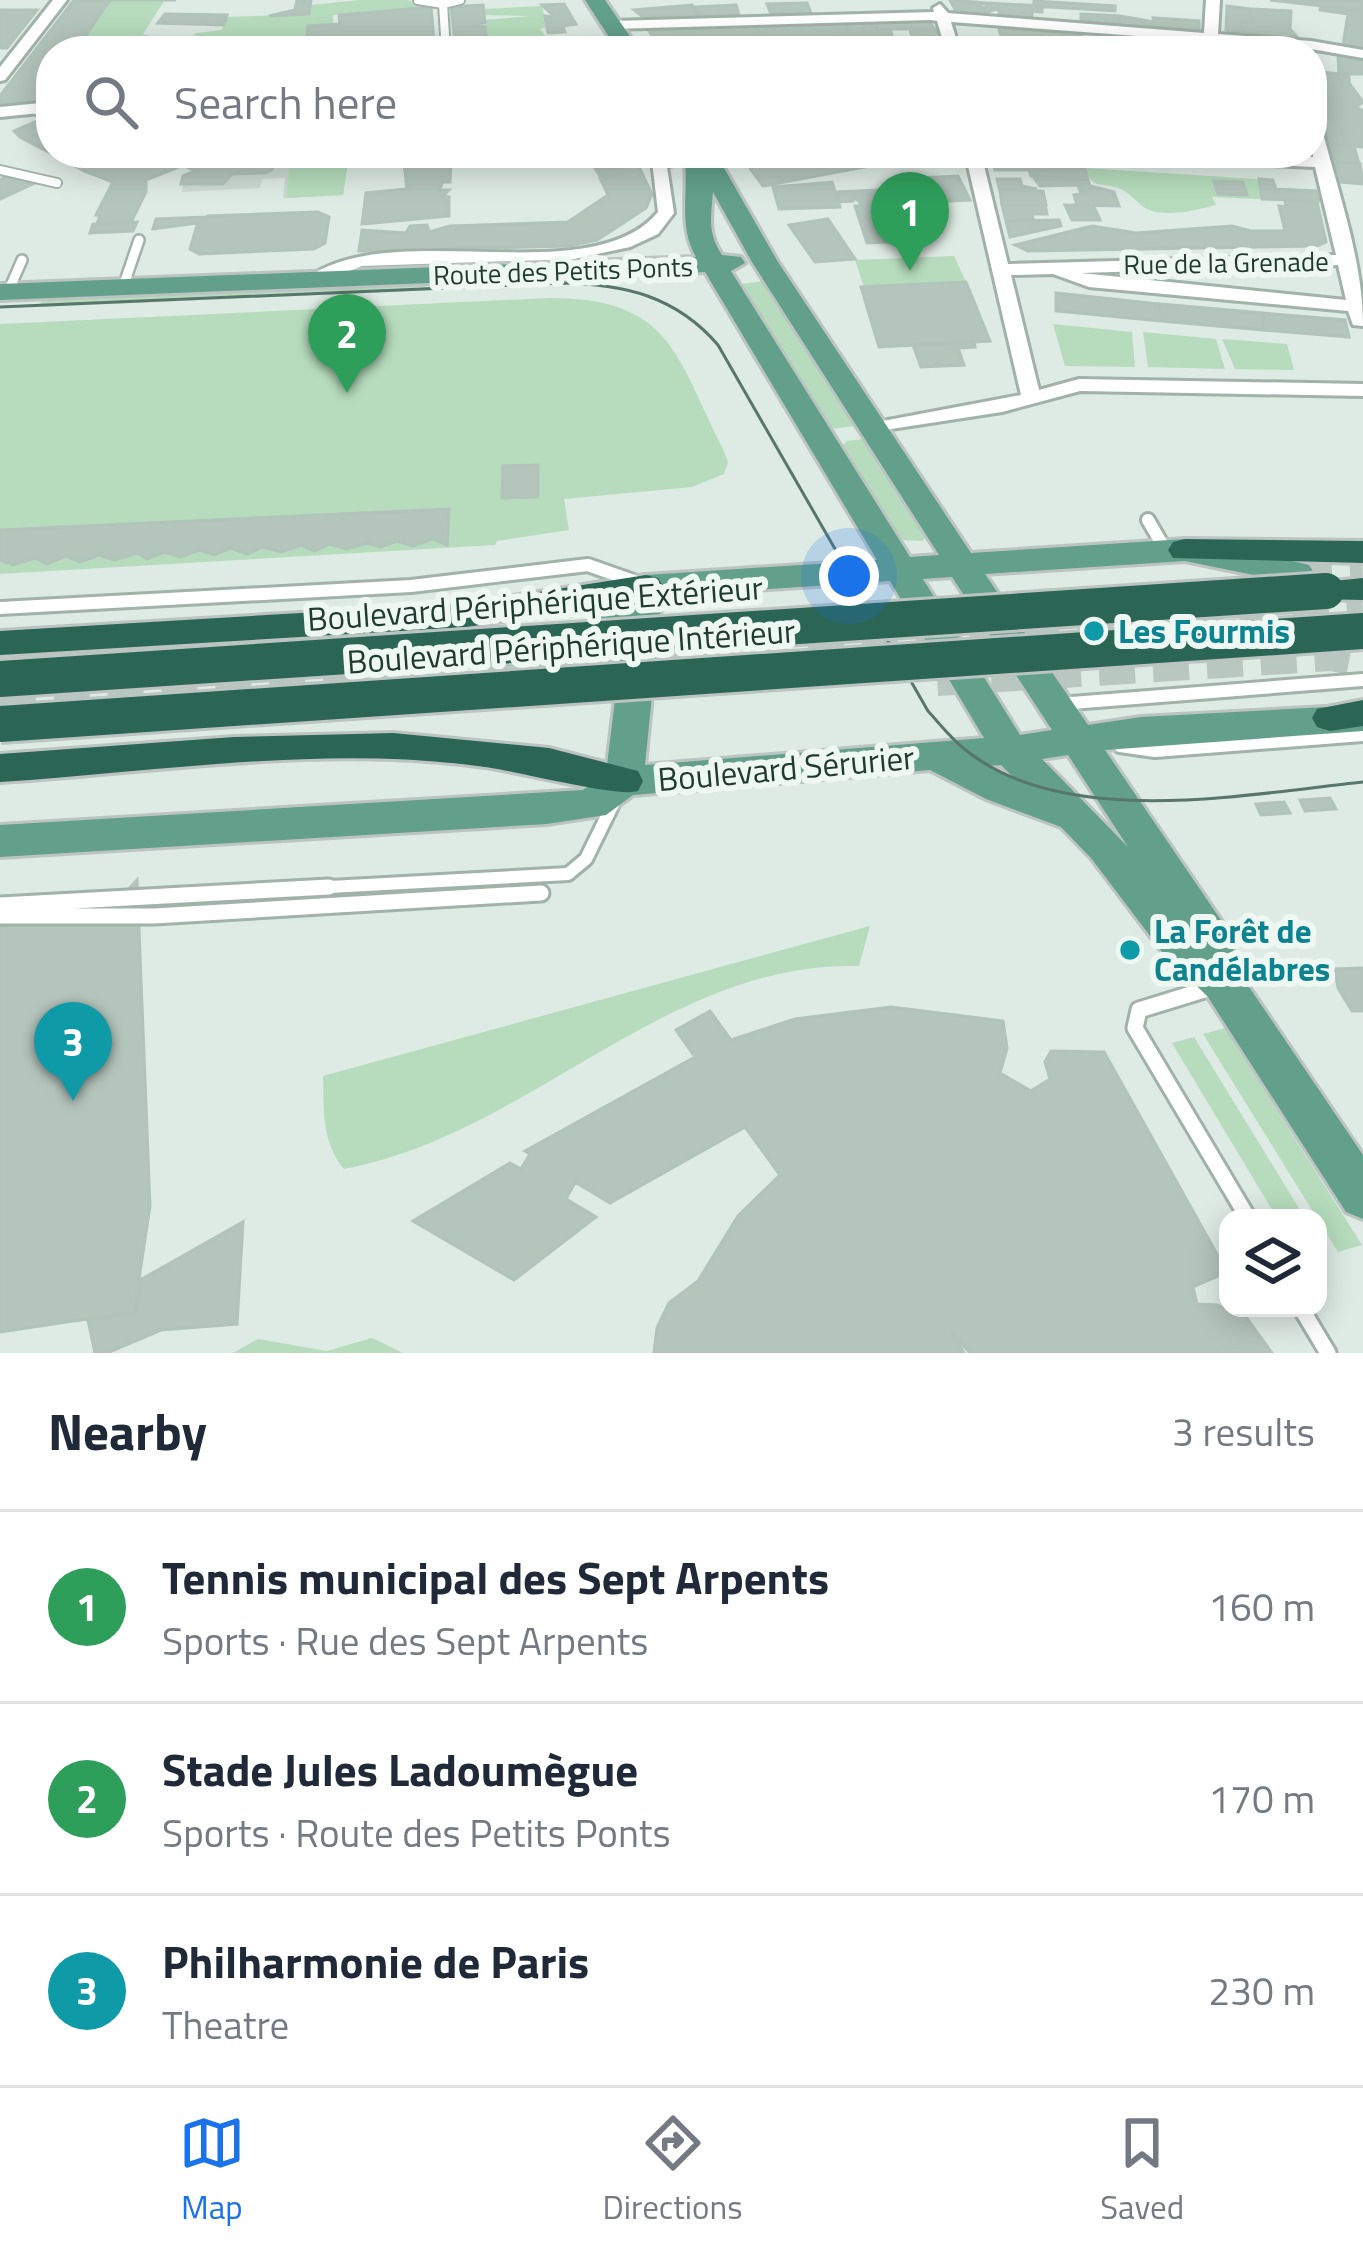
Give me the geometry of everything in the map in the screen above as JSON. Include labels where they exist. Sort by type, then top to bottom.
[{"type":"highway","points":[[1176,550],[1363,552]]},
{"type":"highway","points":[[0,644],[468,615],[646,586]]},
{"type":"highway","name":"Boulevard Périphérique Extérieur","points":[[0,679],[949,612],[1363,589]]},
{"type":"highway","name":"Boulevard Périphérique Intérieur","points":[[0,724],[1363,631]]},
{"type":"highway","points":[[0,768],[381,748],[474,753],[585,768],[624,781]]},
{"type":"main road","points":[[595,0],[619,36]]},
{"type":"main road","points":[[698,168],[701,195],[695,223],[712,264],[1010,750],[1106,847],[1178,941],[1223,984],[1363,1196]]},
{"type":"main road","points":[[712,168],[872,429],[1210,938],[1223,984]]},
{"type":"main road","name":"Route des Petits Ponts","points":[[4,292],[712,264],[760,252]]},
{"type":"main road","points":[[817,438],[872,429]]},
{"type":"main road","points":[[607,620],[646,586],[895,566],[1176,550],[1298,573]]},
{"type":"main road","points":[[624,781],[646,586]]},
{"type":"main road","name":"Boulevard Sérurier","points":[[0,841],[547,809],[592,804],[624,781],[1010,750],[1077,738],[1355,721]]},
{"type":"main road","points":[[934,755],[1079,821]]},
{"type":"street","points":[[0,77],[60,0]]},
{"type":"street","points":[[936,0],[949,36]]},
{"type":"street","points":[[1211,36],[1213,0]]},
{"type":"street","points":[[612,25],[945,17],[1186,36]]},
{"type":"street","points":[[1327,50],[1363,54]]},
{"type":"street","points":[[0,112],[36,108]]},
{"type":"street","points":[[314,280],[359,261],[574,254],[618,246],[652,230],[666,213],[659,168]]},
{"type":"street","points":[[977,168],[1030,394]]},
{"type":"street","points":[[1323,168],[1341,212],[1346,260]]},
{"type":"street","name":"Rue de la Grenade","points":[[998,270],[1346,260],[1359,314],[1089,282],[1058,270]]},
{"type":"street","points":[[872,429],[1002,406],[1030,394],[1079,385],[1363,390]]},
{"type":"lane","points":[[418,0],[443,4],[460,0]]},
{"type":"lane","points":[[443,4],[445,36]]},
{"type":"lane","points":[[32,108],[36,110]]},
{"type":"lane","points":[[0,170],[57,183]]},
{"type":"lane","points":[[123,287],[139,240]]},
{"type":"lane","points":[[4,292],[22,260]]},
{"type":"lane","points":[[1148,520],[1176,550]]},
{"type":"lane","points":[[0,608],[411,586],[588,565],[646,586]]},
{"type":"lane","points":[[1055,704],[1363,680]]},
{"type":"lane","points":[[0,905],[568,874],[586,859],[624,781]]},
{"type":"lane","points":[[0,916],[154,916],[541,893]]},
{"type":"lane","points":[[1223,984],[1139,1010],[1135,1028],[1243,1209]]},
{"type":"lane","points":[[1306,1317],[1328,1353]]},
{"type":"shaded area","points":[[188,168],[347,168],[343,195],[283,198],[285,178],[262,179],[260,188],[182,192],[183,176],[193,171]]},
{"type":"green space","points":[[110,0],[164,1],[143,34],[150,36],[85,36]]},
{"type":"green space","points":[[407,0],[430,7],[333,15],[333,24],[308,26],[307,36],[193,36],[222,30],[227,17],[309,14],[310,5]]},
{"type":"green space","points":[[542,6],[547,27],[540,29],[546,36],[486,36],[485,20],[530,16],[484,15],[484,9]]},
{"type":"green space","points":[[289,168],[347,168],[343,195],[287,198]]},
{"type":"green space","points":[[1085,168],[1273,180],[1276,189],[1316,191],[1317,202],[1212,197],[1216,205],[1163,213],[1147,209],[1117,187],[1096,183]]},
{"type":"green space","points":[[954,256],[966,282],[864,287],[855,260]]},
{"type":"green space","points":[[548,275],[549,285],[39,307],[43,297]]},
{"type":"green space","points":[[764,281],[855,426],[831,429],[742,284]]},
{"type":"green space","points":[[549,298],[621,308],[664,338],[723,449],[728,462],[724,474],[692,487],[564,499],[569,530],[495,545],[0,574],[0,324]]},
{"type":"green space","points":[[1053,324],[1132,332],[1135,367],[1065,366]]},
{"type":"green space","points":[[1143,332],[1216,339],[1225,369],[1148,367]]},
{"type":"green space","points":[[1222,339],[1287,344],[1294,370],[1235,369]]},
{"type":"green space","points":[[864,439],[926,534],[923,541],[899,540],[841,447],[847,441]]},
{"type":"green space","points":[[870,926],[859,966],[789,972],[723,991],[660,1019],[475,1122],[411,1150],[344,1169],[331,1147],[323,1076]]},
{"type":"green space","points":[[1225,1028],[1362,1245],[1338,1252],[1327,1234],[1327,1209],[1311,1209],[1203,1034]]},
{"type":"green space","points":[[1194,1037],[1299,1209],[1272,1209],[1172,1043]]},
{"type":"green space","points":[[372,1338],[403,1353],[233,1353],[258,1339],[327,1351]]},
{"type":"building","points":[[74,0],[110,0],[85,36],[46,36]]},
{"type":"building","points":[[297,0],[311,0],[309,14],[269,16],[295,10]]},
{"type":"building","points":[[950,0],[986,3],[974,5],[986,8],[986,16],[957,13]]},
{"type":"building","points":[[1270,0],[1363,0],[1363,11],[1357,10]]},
{"type":"building","points":[[1034,1],[1115,6],[1115,11],[1034,6]]},
{"type":"building","points":[[807,3],[811,13],[771,14],[767,4]]},
{"type":"building","points":[[986,3],[1042,6],[1042,12],[1032,11],[1032,19],[1000,17],[998,8],[986,13]]},
{"type":"building","points":[[564,4],[576,24],[563,26],[565,32],[548,33],[545,16],[555,17],[542,5]]},
{"type":"building","points":[[483,5],[485,23],[473,24],[485,27],[486,36],[454,36],[451,7]]},
{"type":"building","points":[[692,5],[699,16],[644,18],[634,10]]},
{"type":"building","points":[[736,5],[739,15],[699,16],[696,7]]},
{"type":"building","points":[[1227,6],[1251,9],[1252,23],[1240,22],[1245,34],[1226,30]]},
{"type":"building","points":[[1321,6],[1363,11],[1363,48],[1343,45],[1348,14],[1320,10]]},
{"type":"building","points":[[431,7],[434,36],[307,36],[308,26],[340,24],[339,15]]},
{"type":"building","points":[[1251,9],[1291,11],[1290,29],[1296,36],[1245,34],[1240,22],[1252,23]]},
{"type":"building","points":[[0,10],[37,10],[7,48],[0,48]]},
{"type":"building","points":[[165,14],[227,15],[224,25],[158,23]]},
{"type":"building","points":[[1081,14],[1120,16],[1120,25],[1081,23]]},
{"type":"building","points":[[1120,16],[1154,22],[1153,18],[1199,21],[1199,29],[1120,25]]},
{"type":"building","points":[[874,19],[897,20],[888,23],[928,20],[935,29],[890,29],[892,36],[880,36]]},
{"type":"building","points":[[861,22],[865,36],[850,36],[845,23]]},
{"type":"building","points":[[861,22],[875,22],[880,36],[865,36]]},
{"type":"building","points":[[845,23],[850,36],[760,36],[757,25]]},
{"type":"building","points":[[757,25],[760,36],[691,36],[689,27]]},
{"type":"building","points":[[689,27],[691,36],[652,36],[649,31]]},
{"type":"building","points":[[999,28],[1041,31],[1042,36],[1004,36]]},
{"type":"building","points":[[910,29],[935,29],[939,36],[912,36]]},
{"type":"building","points":[[1041,31],[1082,34],[1082,36],[1042,36]]},
{"type":"building","points":[[36,49],[36,101],[0,104],[0,96]]},
{"type":"building","points":[[1338,55],[1363,60],[1363,74],[1339,74]]},
{"type":"building","points":[[1327,73],[1349,75],[1349,83],[1363,102],[1356,107],[1363,111],[1363,147],[1330,144]]},
{"type":"building","points":[[36,122],[36,146],[20,137],[14,131]]},
{"type":"building","points":[[1330,144],[1354,146],[1359,164],[1335,162]]},
{"type":"building","points":[[1335,162],[1360,164],[1363,184],[1341,182]]},
{"type":"building","points":[[78,168],[176,168],[146,180],[146,192],[131,222],[97,224],[100,215],[96,215],[113,182]]},
{"type":"building","points":[[189,168],[272,168],[265,173],[232,174],[223,184],[181,184],[183,176],[195,171]]},
{"type":"building","points":[[405,168],[451,168],[450,182],[443,182],[439,190],[449,190],[443,196],[449,197],[449,216],[362,224],[366,193],[407,189]]},
{"type":"building","points":[[639,168],[652,194],[646,208],[597,240],[570,246],[359,251],[362,230],[406,233],[410,226],[427,225],[429,232],[450,226],[568,222],[608,195],[600,178],[616,176],[600,176],[596,170]]},
{"type":"building","points":[[750,168],[859,168],[763,186]]},
{"type":"building","points":[[1022,168],[1085,170],[1023,170]]},
{"type":"building","points":[[1029,170],[1085,170],[1088,180],[1031,176]]},
{"type":"building","points":[[14,173],[35,183],[0,199],[0,180]]},
{"type":"building","points":[[958,176],[970,200],[909,203],[899,179]]},
{"type":"building","points":[[997,179],[1020,179],[1022,186],[1037,189],[1000,191]]},
{"type":"building","points":[[1035,179],[1088,180],[1092,192],[1080,191],[1078,185],[1040,186]]},
{"type":"building","points":[[1259,179],[1273,180],[1276,189],[1316,191],[1319,201],[1262,199]]},
{"type":"building","points":[[1214,181],[1243,182],[1247,195],[1218,194]]},
{"type":"building","points":[[832,182],[840,207],[779,209],[773,187]]},
{"type":"building","points":[[1090,186],[1114,192],[1119,206],[1077,205],[1074,195],[1092,192]]},
{"type":"building","points":[[903,189],[907,198],[894,199],[887,192],[855,193],[853,201],[838,202],[835,192]]},
{"type":"building","points":[[1000,191],[1043,191],[1046,205],[1002,205]]},
{"type":"building","points":[[887,192],[910,241],[867,243],[855,206],[861,206],[851,196]]},
{"type":"building","points":[[1285,200],[1317,202],[1326,242],[1317,246],[1028,251],[1015,245],[1092,226],[1136,233],[1232,226],[1285,231],[1279,206],[1286,207]]},
{"type":"building","points":[[1002,205],[1045,205],[1047,214],[1006,221]]},
{"type":"building","points":[[1065,205],[1093,205],[1100,220],[1072,220]]},
{"type":"building","points":[[318,212],[329,217],[325,243],[314,249],[199,254],[190,249],[198,222],[208,216]]},
{"type":"building","points":[[208,217],[197,223],[153,229],[156,219]]},
{"type":"building","points":[[828,219],[855,259],[815,262],[789,225]]},
{"type":"building","points":[[1059,220],[1061,226],[1010,237],[1006,221]]},
{"type":"building","points":[[137,222],[133,231],[90,233],[93,224]]},
{"type":"building","points":[[966,282],[990,341],[879,347],[861,287]]},
{"type":"building","points":[[1056,293],[1160,304],[1162,321],[1056,311]]},
{"type":"building","points":[[1160,304],[1262,313],[1264,330],[1162,321]]},
{"type":"building","points":[[1262,313],[1345,320],[1349,337],[1264,330]]},
{"type":"building","points":[[974,342],[975,347],[958,348],[964,365],[921,367],[913,345]]},
{"type":"building","points":[[538,465],[538,497],[502,498],[503,466]]},
{"type":"building","points":[[449,509],[447,545],[433,539],[413,546],[397,541],[347,549],[330,544],[314,551],[301,545],[281,552],[262,547],[247,554],[231,548],[214,555],[199,550],[181,557],[164,552],[147,559],[138,553],[114,560],[99,555],[80,562],[66,556],[47,564],[35,558],[13,565],[0,560],[0,530]]},
{"type":"building","points":[[1330,798],[1336,809],[1305,811],[1300,800]]},
{"type":"building","points":[[1284,802],[1290,813],[1261,815],[1256,804]]},
{"type":"building","points":[[137,880],[150,1206],[134,1312],[0,1332],[0,902],[108,912]]},
{"type":"building","points":[[1363,968],[1363,1011],[1352,1011],[1338,988],[1335,969]]},
{"type":"building","points":[[891,1007],[1003,1021],[1007,1048],[1000,1073],[1031,1091],[1050,1079],[1045,1062],[1051,1051],[1104,1052],[1219,1258],[1219,1276],[1193,1287],[1197,1304],[1219,1306],[1219,1317],[1246,1317],[1272,1353],[970,1353],[952,1333],[964,1353],[654,1353],[657,1328],[669,1303],[698,1281],[738,1216],[780,1175],[745,1127],[610,1203],[575,1182],[566,1199],[596,1217],[514,1280],[413,1221],[510,1163],[521,1169],[530,1154],[525,1151],[695,1057],[676,1030],[710,1011],[731,1040],[795,1019]]},
{"type":"building","points":[[243,1222],[237,1324],[161,1330],[107,1353],[95,1353],[88,1320],[136,1313],[142,1279]]},
{"type":"tunnel","points":[[1297,573],[1323,579],[1363,577]]},
{"type":"tunnel","points":[[0,703],[1363,610]]},
{"type":"tunnel","points":[[937,678],[1332,653],[1363,659]]},
{"type":"tram line","points":[[0,307],[562,283],[607,286],[648,296],[685,315],[718,345],[928,711],[967,751],[1008,776],[1054,791],[1105,799],[1213,798],[1363,782]]},
{"type":"place","name":"Tennis municipal des Sept Arpents","points":[[910,271]]},
{"type":"place","name":"Stade Jules Ladoumègue","points":[[347,393]]},
{"type":"place","name":"Les Fourmis","points":[[1094,631]]},
{"type":"place","name":"La Forêt de Candélabres","points":[[1130,950]]},
{"type":"place","name":"Philharmonie de Paris","points":[[73,1101]]}]
